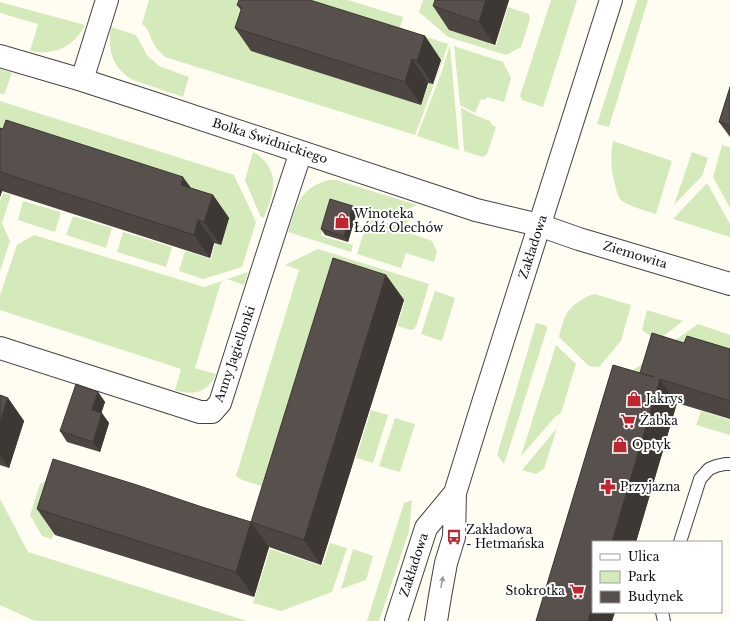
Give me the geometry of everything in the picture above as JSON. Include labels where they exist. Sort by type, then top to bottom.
[{"type":"street","points":[[82,80],[107,0]]},
{"type":"street","name":"Zakładowa","points":[[436,621],[446,563],[454,537],[455,494],[610,0]]},
{"type":"street","name":"Bolka Świdnickiego","points":[[0,56],[82,80],[476,210],[540,225]]},
{"type":"street","name":"Anny Jagiellonki","points":[[0,348],[193,410],[200,412],[212,412],[220,403],[275,230],[302,152]]},
{"type":"street","name":"Ziemowita","points":[[540,225],[579,239],[730,284]]},
{"type":"street","name":"Zakładowa","points":[[396,621],[426,528],[455,494]]},
{"type":"lane","points":[[680,541],[700,479],[709,469],[716,466],[730,464]]},
{"type":"green space","points":[[149,0],[251,0],[421,105],[429,83],[434,84],[442,59],[410,49],[414,33],[448,44],[442,63],[415,135],[165,57],[156,48],[148,31],[142,24]]},
{"type":"green space","points":[[313,0],[348,0],[403,17],[395,44],[308,17]]},
{"type":"green space","points":[[423,0],[458,0],[471,32],[469,37],[496,46],[508,7],[529,14],[530,19],[521,47],[506,55],[448,37],[419,12]]},
{"type":"green space","points":[[551,0],[577,0],[543,107],[522,100],[520,96]]},
{"type":"green space","points":[[637,0],[648,0],[609,127],[597,124]]},
{"type":"green space","points":[[0,2],[85,25],[75,39],[62,48],[47,52],[30,51],[38,24],[0,13]]},
{"type":"green space","points":[[111,27],[136,35],[147,55],[159,66],[189,77],[183,97],[133,80],[126,75],[116,64],[113,57],[110,43]]},
{"type":"green space","points":[[450,45],[459,150],[417,136],[441,74]]},
{"type":"green space","points":[[454,46],[503,62],[511,78],[504,102],[487,97],[485,100],[481,99],[475,113],[460,105]]},
{"type":"green space","points":[[0,69],[12,73],[4,95],[0,93]]},
{"type":"green space","points":[[0,101],[234,175],[256,222],[242,267],[203,279],[179,271],[185,251],[211,259],[215,244],[221,245],[229,218],[0,145]]},
{"type":"green space","points":[[461,108],[490,121],[492,125],[496,127],[487,154],[483,157],[464,151]]},
{"type":"green space","points":[[613,141],[672,161],[656,214],[628,204],[619,197],[612,171],[611,159]]},
{"type":"green space","points":[[722,145],[730,147],[730,208],[713,177]]},
{"type":"green space","points":[[253,152],[261,157],[267,164],[273,178],[273,191],[264,218],[260,216],[245,180]]},
{"type":"green space","points":[[692,152],[708,158],[702,176],[674,205]]},
{"type":"green space","points":[[329,180],[336,180],[417,205],[364,227],[367,213],[332,202],[321,236],[353,245],[351,252],[288,232],[297,206],[305,193],[319,183]]},
{"type":"green space","points":[[707,183],[730,224],[730,237],[673,219]]},
{"type":"green space","points":[[3,193],[11,195],[2,223],[10,241],[0,271],[0,201]]},
{"type":"green space","points":[[23,201],[61,212],[55,232],[18,220]]},
{"type":"green space","points":[[409,215],[405,230],[409,233],[432,241],[437,252],[434,262],[406,253],[401,268],[357,254],[364,232]]},
{"type":"green space","points":[[73,216],[112,228],[106,248],[66,235]]},
{"type":"green space","points":[[123,232],[172,247],[166,267],[117,252]]},
{"type":"green space","points":[[34,235],[204,287],[226,280],[221,282],[195,368],[216,374],[209,385],[194,393],[175,390],[181,369],[0,310],[0,295],[17,245]]},
{"type":"green space","points":[[318,249],[429,284],[417,324],[414,329],[411,330],[397,326],[405,300],[351,283],[275,490],[242,480],[236,476],[299,270],[285,265]]},
{"type":"green space","points":[[248,272],[244,285],[227,279]]},
{"type":"green space","points":[[435,291],[455,298],[442,341],[421,334]]},
{"type":"green space","points":[[595,294],[631,305],[621,341],[599,367],[589,366],[559,337],[564,320],[571,308],[582,299]]},
{"type":"green space","points":[[647,310],[683,321],[657,341],[642,330]]},
{"type":"green space","points":[[536,323],[544,325],[547,329],[504,464],[497,455]]},
{"type":"green space","points":[[698,324],[730,335],[730,367],[659,385],[629,373]]},
{"type":"green space","points":[[556,345],[576,364],[561,413],[555,417],[521,456]]},
{"type":"green space","points":[[371,410],[388,415],[373,463],[356,458]]},
{"type":"green space","points":[[701,411],[730,420],[730,435],[696,425]]},
{"type":"green space","points":[[395,418],[415,424],[400,472],[379,466]]},
{"type":"green space","points":[[557,428],[544,469],[536,474],[522,470]]},
{"type":"green space","points":[[73,467],[52,539],[42,536],[30,515],[40,484]]},
{"type":"green space","points":[[0,499],[28,552],[247,621],[35,621],[0,605]]},
{"type":"green space","points":[[412,500],[409,531],[379,621],[367,621],[404,503]]},
{"type":"green space","points":[[330,543],[347,548],[332,592],[281,611],[253,603],[270,549],[322,566]]},
{"type":"green space","points":[[353,549],[373,556],[366,580],[341,589]]},
{"type":"building","points":[[239,0],[310,0],[425,36],[417,61],[412,59],[405,82],[235,28],[242,7],[237,5]]},
{"type":"building","points":[[435,0],[486,0],[479,22],[433,6]]},
{"type":"building","points":[[730,87],[730,125],[719,122]]},
{"type":"building","points":[[6,120],[183,177],[181,185],[213,195],[204,222],[198,220],[194,235],[0,172],[0,128],[3,129]]},
{"type":"building","points":[[330,199],[353,206],[344,236],[321,229]]},
{"type":"building","points":[[333,258],[386,275],[304,540],[251,522]]},
{"type":"building","points":[[652,333],[684,343],[687,336],[730,349],[730,401],[660,379],[612,541],[592,541],[592,608],[588,621],[536,621],[613,365],[640,373]]},
{"type":"building","points":[[76,384],[98,392],[92,410],[102,413],[93,442],[60,431]]},
{"type":"building","points":[[0,395],[8,398],[0,422]]},
{"type":"building","points":[[53,459],[251,522],[236,572],[37,509]]},
{"type":"place","name":"Winoteka Łódź Olechów","points":[[342,221]]},
{"type":"place","name":"Jakrys","points":[[634,399]]},
{"type":"place","name":"Żabka","points":[[628,421]]},
{"type":"place","name":"Optyk","points":[[620,445]]},
{"type":"place","name":"Przyjazna","points":[[608,487]]},
{"type":"place","name":"Zakładowa - Hetmańska","points":[[454,537]]},
{"type":"place","name":"Stokrotka","points":[[577,591]]}]
